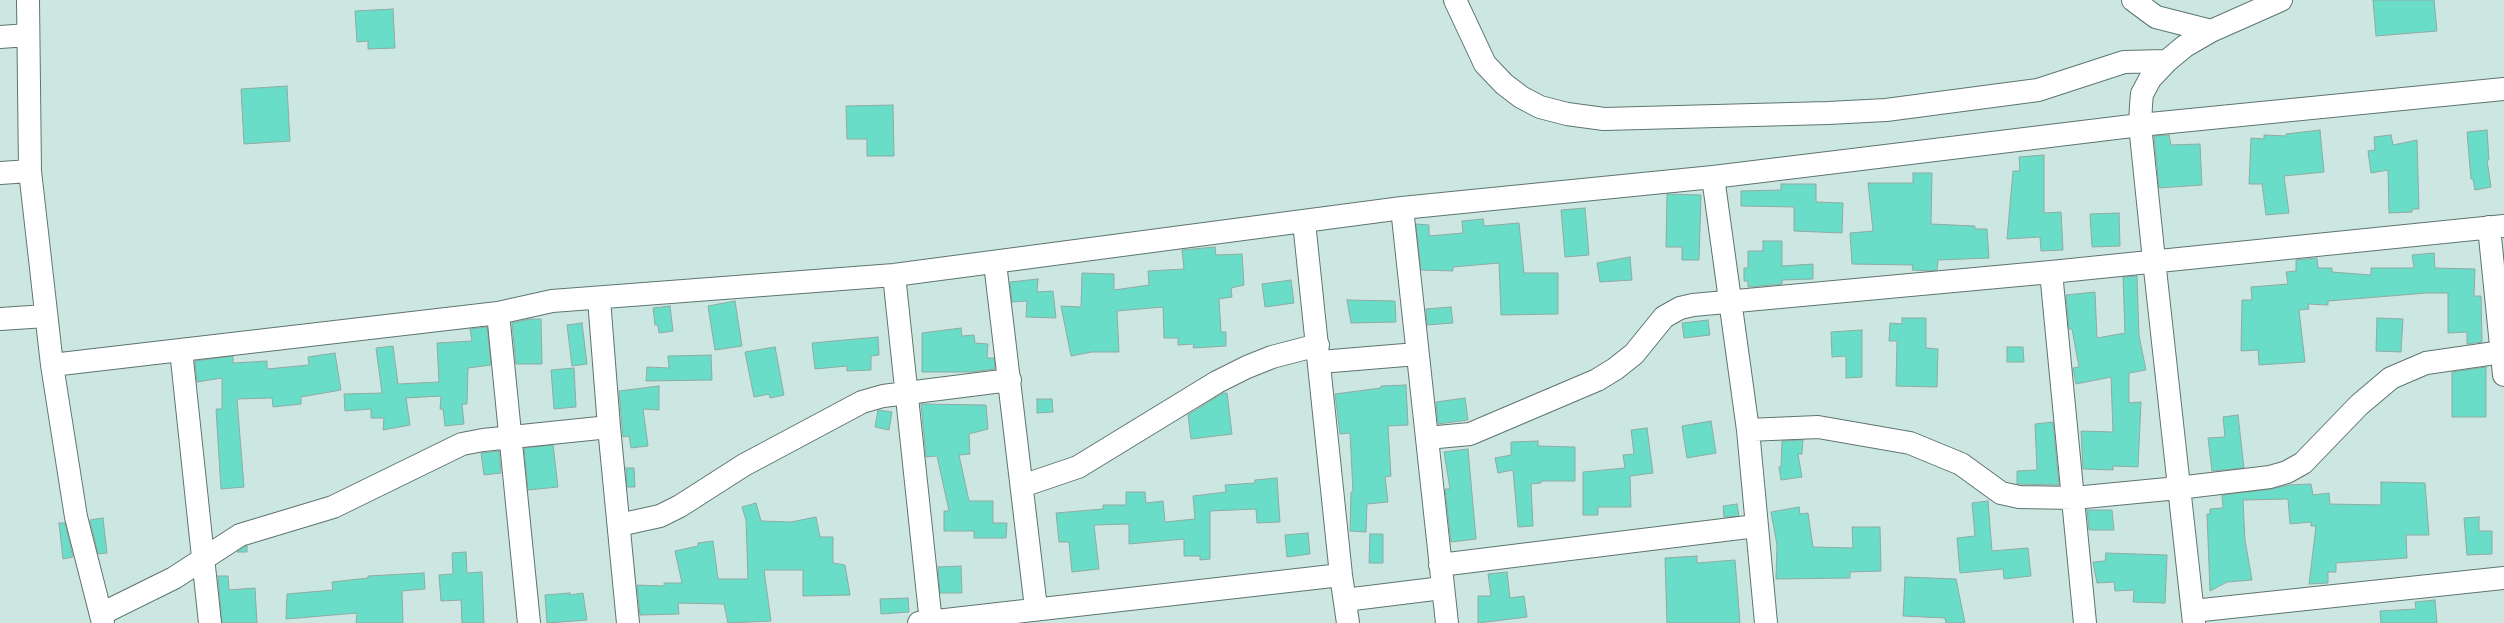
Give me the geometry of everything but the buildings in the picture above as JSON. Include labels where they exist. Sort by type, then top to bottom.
[{"type":"street","points":[[28,0],[30,171],[46,316],[52,365],[76,517],[102,619],[174,578],[240,535],[333,507],[462,444],[511,437],[609,427]]},
{"type":"street","points":[[1455,0],[1485,64],[1504,84],[1521,97],[1540,107],[1567,114],[1604,119],[1886,110],[2038,90],[2124,62],[2167,61]]},
{"type":"street","points":[[2133,0],[2156,17],[2211,31]]},
{"type":"street","points":[[2281,0],[2195,39],[2167,61],[2150,79],[2142,94],[2140,126],[2178,488],[2194,617],[2504,578]]},
{"type":"street","points":[[0,37],[28,35]]},
{"type":"street","points":[[52,365],[498,313],[552,301],[599,299],[894,275],[995,263],[1402,208],[1713,177],[2140,126],[2504,89]]},
{"type":"street","points":[[0,173],[30,171]]},
{"type":"street","points":[[1713,177],[1748,430],[1766,623]]},
{"type":"street","points":[[1402,208],[1446,623]]},
{"type":"street","points":[[1304,222],[1341,575],[1348,623]]},
{"type":"street","points":[[1427,438],[1470,434],[1597,380],[1615,369],[1634,354],[1664,317],[1680,308],[1693,305],[2051,272],[2154,260],[2497,227],[2504,375]]},
{"type":"street","points":[[995,263],[1036,608]]},
{"type":"street","points":[[2051,272],[2085,623]]},
{"type":"street","points":[[894,275],[907,394],[927,623],[1036,608],[1341,575]]},
{"type":"street","points":[[599,299],[609,427],[628,623]]},
{"type":"street","points":[[498,313],[529,623]]},
{"type":"street","points":[[0,319],[46,316]]},
{"type":"street","points":[[181,350],[202,560],[210,623]]},
{"type":"street","points":[[1748,430],[1818,428],[1910,443],[1961,464],[2001,493],[2032,498],[2074,498],[2178,488],[2270,477],[2287,472],[2303,463],[2359,405],[2391,378],[2426,363],[2502,352]]},
{"type":"street","points":[[1022,486],[1078,467],[1216,382],[1272,357],[1319,354],[1417,354]]},
{"type":"street","points":[[619,526],[660,516],[680,506],[744,464],[862,402],[907,394],[1010,380]]},
{"type":"street","points":[[1440,565],[1756,526]]},
{"type":"street","points":[[1345,600],[1442,588]]}]
